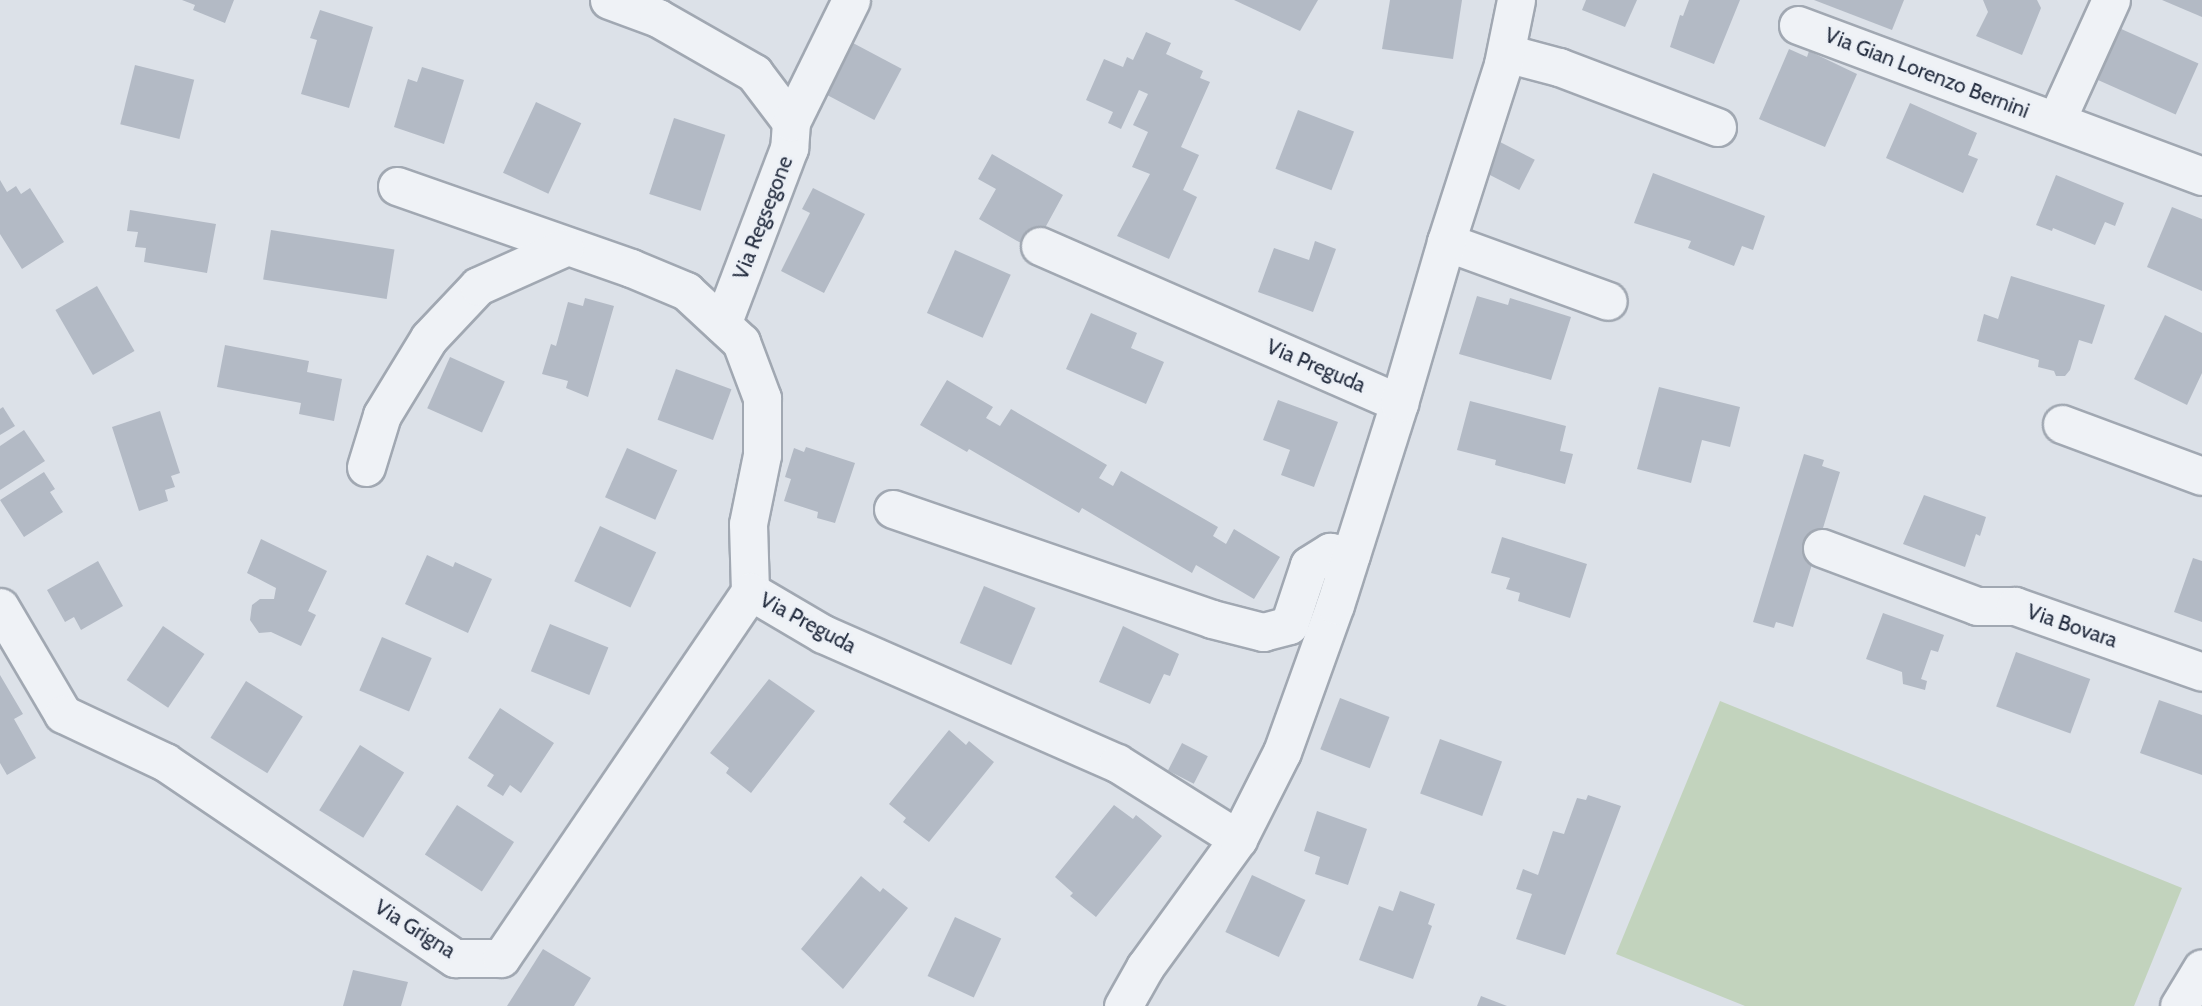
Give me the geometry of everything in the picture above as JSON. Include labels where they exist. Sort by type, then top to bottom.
[{"type":"street","points":[[609,0],[658,18],[754,73],[790,122]]},
{"type":"street","name":"Via Regsegone","points":[[722,324],[789,148],[790,122],[851,0]]},
{"type":"street","points":[[1124,1006],[1145,967],[1238,839],[1282,752],[1351,555],[1399,403],[1446,242],[1506,53],[1516,0]]},
{"type":"street","name":"Via Gian Lorenzo Bernini","points":[[2056,121],[2111,0]]},
{"type":"street","name":"Via Gian Lorenzo Bernini","points":[[1798,25],[2202,176]]},
{"type":"street","points":[[1506,53],[1559,67],[1717,127]]},
{"type":"street","name":"Via Preguda","points":[[397,186],[686,291],[741,342],[762,398],[762,455],[748,524],[750,591],[823,634],[1117,763],[1238,839]]},
{"type":"street","points":[[1446,242],[1608,301]]},
{"type":"street","name":"Via Preguda","points":[[1040,246],[1399,403]]},
{"type":"street","points":[[366,467],[382,415],[429,338],[478,286],[565,247]]},
{"type":"street","points":[[2062,424],[2202,476]]},
{"type":"street","points":[[893,509],[1212,619],[1263,632],[1289,625],[1309,565],[1330,552],[1351,555]]},
{"type":"street","name":"Via Bovara","points":[[1822,548],[1977,606],[2015,606],[2202,672]]},
{"type":"street","name":"Via Grigna","points":[[0,607],[63,714],[165,762],[455,958],[501,958],[750,591]]},
{"type":"street","points":[[2179,1006],[2202,968]]},
{"type":"green space","points":[[1720,701],[2182,888],[2134,1006],[1745,1006],[1616,954]]},
{"type":"building","points":[[182,0],[234,0],[225,23],[193,10],[195,5]]},
{"type":"building","points":[[1234,0],[1318,0],[1300,31]]},
{"type":"building","points":[[1390,0],[1462,0],[1453,59],[1382,49]]},
{"type":"building","points":[[1586,0],[1637,0],[1625,27],[1582,10]]},
{"type":"building","points":[[1689,0],[1740,0],[1714,64],[1670,47],[1680,15],[1683,16]]},
{"type":"building","points":[[1814,0],[1904,0],[1892,30]]},
{"type":"building","points":[[1983,0],[2037,0],[2041,8],[2022,55],[1976,36],[1988,12]]},
{"type":"building","points":[[2162,0],[2202,0],[2202,17]]},
{"type":"building","points":[[320,10],[373,27],[349,108],[301,94],[317,40],[310,38]]},
{"type":"building","points":[[2119,28],[2198,63],[2176,115],[2096,79]]},
{"type":"building","points":[[1146,32],[1171,43],[1166,54],[1203,71],[1200,78],[1210,82],[1181,147],[1199,155],[1183,190],[1197,197],[1169,259],[1117,236],[1150,174],[1132,167],[1148,132],[1133,125],[1148,94],[1139,90],[1121,129],[1108,123],[1113,112],[1086,100],[1104,59],[1123,67],[1127,57],[1133,60]]},
{"type":"building","points":[[853,43],[902,69],[874,120],[826,94]]},
{"type":"building","points":[[1789,49],[1807,57],[1809,51],[1857,74],[1825,147],[1759,119]]},
{"type":"building","points":[[135,65],[194,80],[179,139],[120,124]]},
{"type":"building","points":[[422,67],[464,80],[444,144],[394,127],[408,79],[417,82]]},
{"type":"building","points":[[536,102],[581,123],[548,194],[503,173]]},
{"type":"building","points":[[1910,103],[1977,133],[1968,155],[1978,159],[1963,193],[1886,158]]},
{"type":"building","points":[[1298,110],[1354,132],[1331,190],[1275,169]]},
{"type":"building","points":[[674,118],[725,135],[701,211],[649,194]]},
{"type":"building","points":[[1500,142],[1535,160],[1519,190],[1485,172]]},
{"type":"building","points":[[992,154],[1063,195],[1033,250],[979,219],[996,189],[978,179]]},
{"type":"building","points":[[1653,173],[1765,216],[1753,250],[1742,246],[1734,266],[1688,248],[1691,241],[1634,223]]},
{"type":"building","points":[[2056,175],[2124,203],[2115,226],[2105,222],[2095,245],[2053,228],[2052,231],[2036,225]]},
{"type":"building","points":[[0,180],[7,192],[16,186],[21,194],[30,188],[64,242],[22,269],[0,234]]},
{"type":"building","points":[[813,188],[865,214],[824,293],[781,271],[810,213],[802,209]]},
{"type":"building","points":[[2172,207],[2202,219],[2202,291],[2147,267]]},
{"type":"building","points":[[130,210],[216,224],[207,273],[144,262],[146,248],[135,247],[138,232],[127,231]]},
{"type":"building","points":[[271,230],[394,250],[387,299],[263,279]]},
{"type":"building","points":[[1315,241],[1336,249],[1313,312],[1258,292],[1274,248],[1309,260]]},
{"type":"building","points":[[955,250],[1011,275],[983,338],[927,313]]},
{"type":"building","points":[[2011,276],[2105,305],[2092,344],[2079,340],[2070,370],[2065,376],[2056,376],[2054,371],[2038,367],[2039,360],[1977,341],[1984,314],[1998,319]]},
{"type":"building","points":[[97,286],[134,351],[93,375],[55,310]]},
{"type":"building","points":[[1477,296],[1508,305],[1510,298],[1571,317],[1551,380],[1459,354]]},
{"type":"building","points":[[585,298],[614,306],[588,397],[566,388],[568,381],[542,374],[551,344],[556,346],[568,302],[583,306]]},
{"type":"building","points":[[1091,313],[1137,333],[1131,348],[1164,362],[1146,404],[1066,369]]},
{"type":"building","points":[[2165,315],[2202,333],[2202,373],[2187,405],[2134,379]]},
{"type":"building","points":[[225,345],[309,361],[307,372],[342,379],[334,421],[299,414],[301,403],[217,387]]},
{"type":"building","points":[[450,357],[505,381],[482,433],[427,408]]},
{"type":"building","points":[[676,369],[731,389],[713,440],[658,420]]},
{"type":"building","points":[[947,380],[993,407],[986,418],[1000,426],[1011,409],[1107,465],[1099,478],[1113,486],[1121,471],[1218,527],[1213,536],[1226,544],[1234,529],[1280,557],[1254,599],[1196,565],[1192,573],[1082,508],[1079,513],[969,449],[967,452],[920,425]]},
{"type":"building","points":[[1659,387],[1740,407],[1730,447],[1702,440],[1691,483],[1637,469]]},
{"type":"building","points":[[1278,400],[1338,422],[1314,487],[1281,475],[1290,450],[1263,440]]},
{"type":"building","points":[[1470,401],[1566,426],[1560,451],[1573,454],[1565,484],[1495,465],[1496,460],[1457,450]]},
{"type":"building","points":[[3,407],[15,426],[0,435],[0,409]]},
{"type":"building","points":[[160,411],[180,473],[171,476],[175,487],[165,490],[168,501],[139,511],[112,427]]},
{"type":"building","points":[[24,430],[45,461],[0,490],[0,446]]},
{"type":"building","points":[[806,447],[855,463],[835,523],[817,518],[818,512],[784,501],[791,479],[785,477],[794,448],[804,452]]},
{"type":"building","points":[[627,448],[677,470],[655,520],[605,497]]},
{"type":"building","points":[[1804,454],[1824,460],[1822,466],[1840,472],[1793,627],[1776,622],[1774,628],[1753,622]]},
{"type":"building","points":[[44,472],[55,489],[50,492],[63,512],[24,537],[0,500]]},
{"type":"building","points":[[1924,495],[1986,517],[1980,536],[1976,534],[1965,567],[1903,544]]},
{"type":"building","points":[[600,526],[656,552],[630,607],[574,581]]},
{"type":"building","points":[[1502,537],[1587,564],[1570,618],[1518,601],[1520,593],[1506,589],[1510,578],[1491,573]]},
{"type":"building","points":[[261,539],[327,571],[308,611],[316,615],[301,646],[271,632],[259,633],[250,620],[252,605],[260,599],[274,599],[276,588],[247,573]]},
{"type":"building","points":[[427,555],[453,567],[455,562],[492,579],[468,633],[405,604]]},
{"type":"building","points":[[2193,558],[2202,561],[2202,622],[2174,612]]},
{"type":"building","points":[[98,561],[123,606],[81,630],[74,617],[65,622],[47,590]]},
{"type":"building","points":[[984,586],[1036,608],[1011,665],[960,643]]},
{"type":"building","points":[[1883,613],[1944,635],[1938,652],[1931,650],[1921,679],[1927,681],[1925,690],[1903,684],[1902,672],[1866,659]]},
{"type":"building","points":[[550,624],[608,648],[589,695],[531,671]]},
{"type":"building","points":[[163,626],[204,654],[168,708],[127,680]]},
{"type":"building","points":[[1123,626],[1179,654],[1170,676],[1164,674],[1150,704],[1099,682]]},
{"type":"building","points":[[382,637],[432,658],[409,711],[359,690]]},
{"type":"building","points":[[2016,652],[2090,679],[2070,734],[1996,707]]},
{"type":"building","points":[[0,675],[23,714],[14,719],[36,758],[7,775],[0,763]]},
{"type":"building","points":[[769,679],[815,711],[751,793],[726,773],[729,768],[710,753]]},
{"type":"building","points":[[246,681],[303,717],[267,773],[210,738]]},
{"type":"building","points":[[1340,698],[1389,717],[1370,768],[1320,749]]},
{"type":"building","points":[[2159,700],[2202,715],[2202,775],[2140,753]]},
{"type":"building","points":[[500,708],[554,743],[521,793],[510,785],[503,796],[487,786],[494,775],[468,758]]},
{"type":"building","points":[[949,730],[966,745],[969,741],[994,762],[929,842],[903,822],[906,818],[889,804]]},
{"type":"building","points":[[1440,739],[1502,762],[1482,816],[1420,794]]},
{"type":"building","points":[[1182,743],[1208,756],[1194,784],[1168,771]]},
{"type":"building","points":[[360,745],[404,773],[363,838],[319,810]]},
{"type":"building","points":[[1588,795],[1621,806],[1565,955],[1516,939],[1532,894],[1516,889],[1523,869],[1538,875],[1553,831],[1564,834],[1577,798],[1586,800]]},
{"type":"building","points":[[457,805],[514,842],[482,892],[425,854]]},
{"type":"building","points":[[1114,805],[1133,819],[1136,815],[1162,836],[1096,917],[1070,896],[1073,893],[1055,877]]},
{"type":"building","points":[[1317,811],[1367,829],[1348,885],[1315,874],[1320,857],[1304,851]]},
{"type":"building","points":[[1252,875],[1305,900],[1279,957],[1225,932]]},
{"type":"building","points":[[861,876],[880,892],[883,888],[908,908],[843,989],[801,949]]},
{"type":"building","points":[[1400,891],[1435,904],[1428,924],[1432,926],[1413,979],[1359,960],[1379,906],[1393,911]]},
{"type":"building","points":[[955,917],[1001,939],[974,997],[928,976]]},
{"type":"building","points":[[543,949],[591,978],[574,1006],[507,1006]]},
{"type":"building","points":[[353,970],[408,982],[401,1006],[343,1006]]},
{"type":"building","points":[[1481,996],[1507,1006],[1477,1006]]}]
